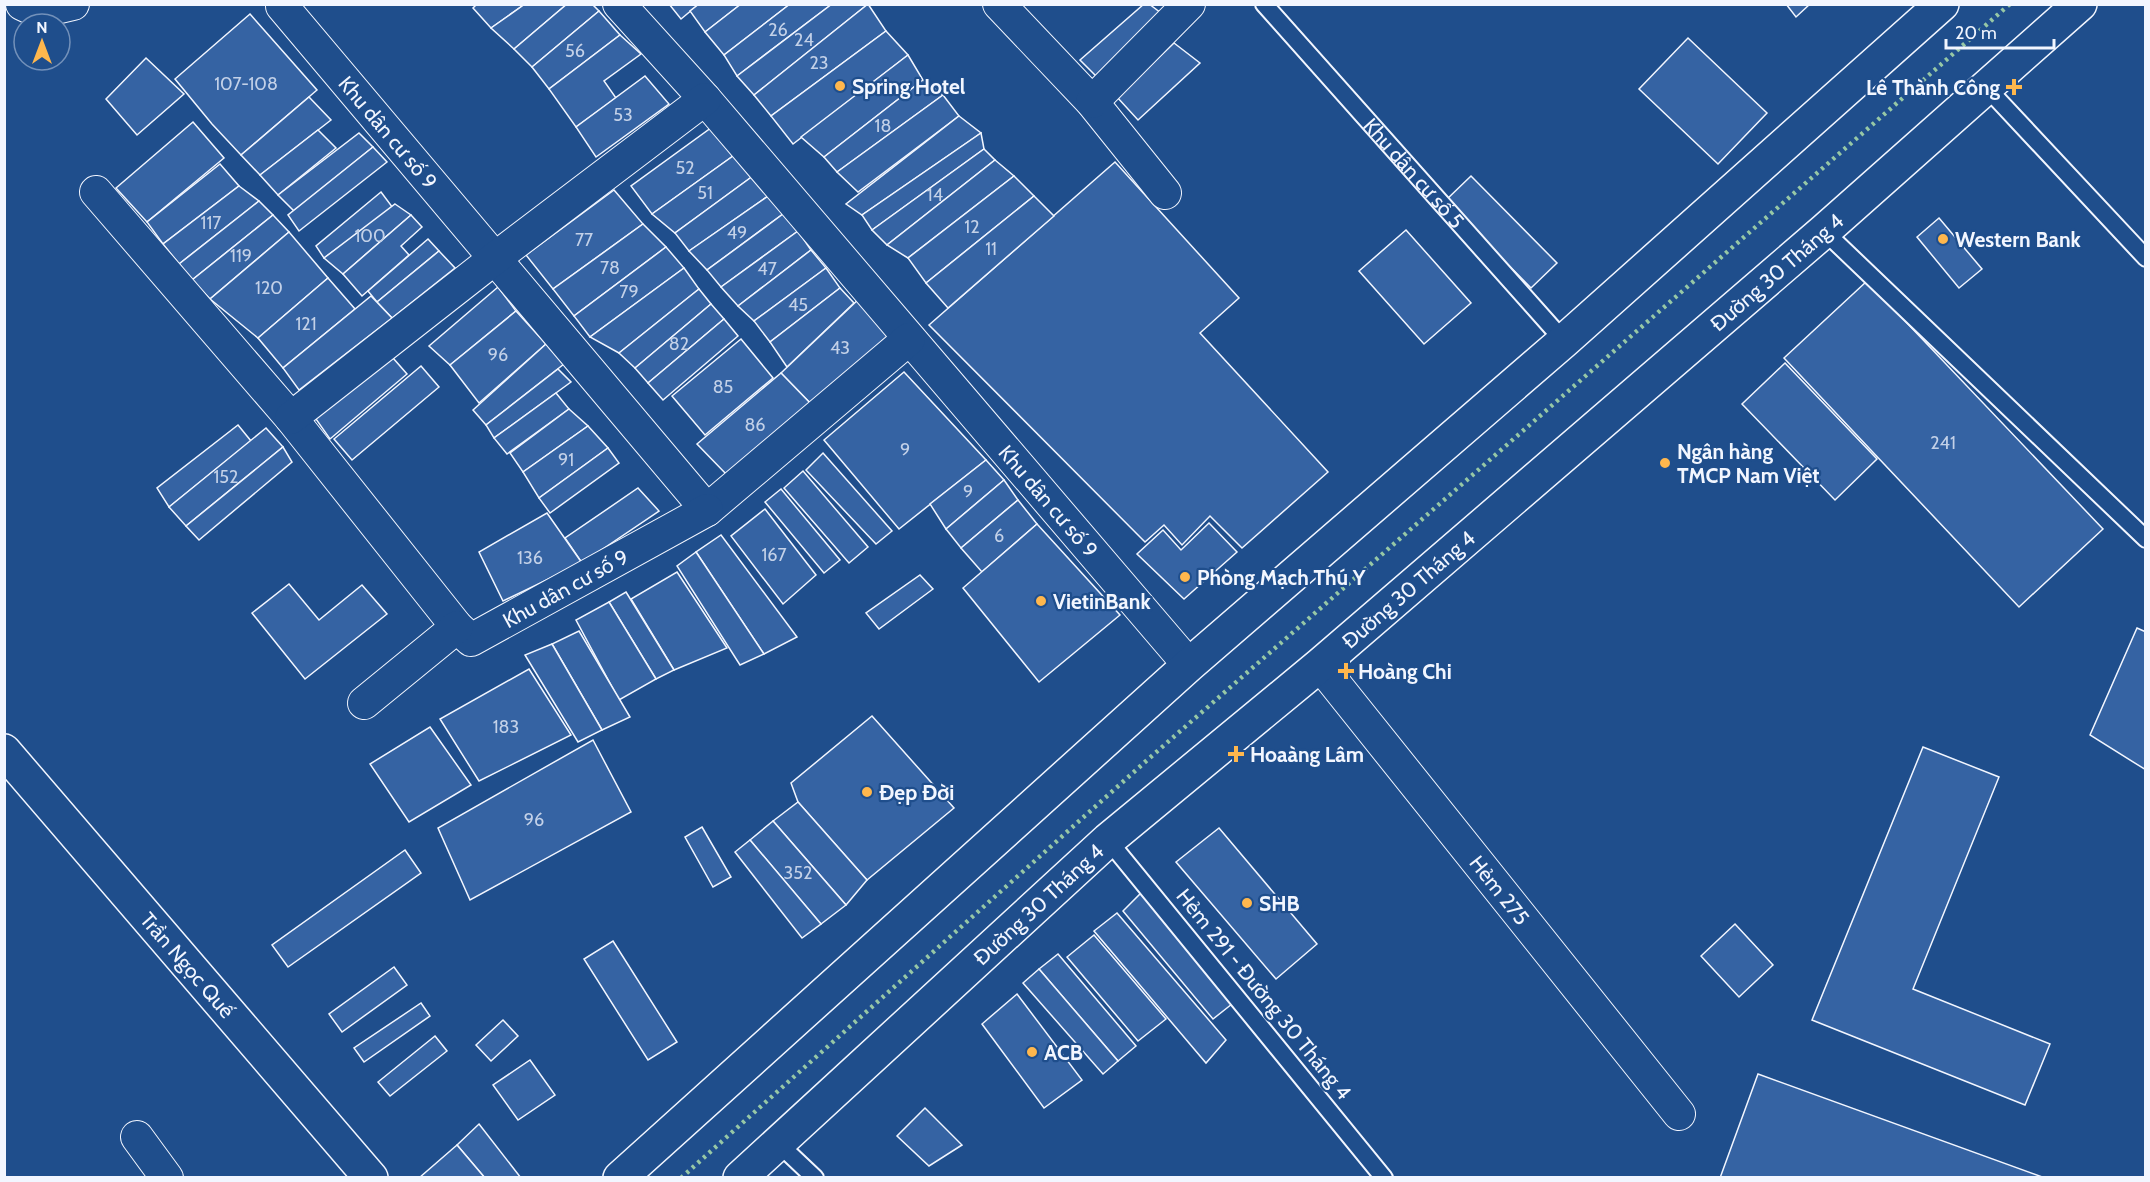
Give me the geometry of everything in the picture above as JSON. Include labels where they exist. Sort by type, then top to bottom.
[{"type":"main road","points":[[620,1178],[1189,665],[1564,341],[1942,4]]},
{"type":"main road","name":"Đường 30 Tháng 4","points":[[740,1178],[1108,840],[1320,665],[1824,231],[2080,4]]},
{"type":"main road","name":"Trần Ngọc Quế","points":[[4,751],[371,1178]]},
{"type":"street","points":[[22,4],[39,12],[73,4]]},
{"type":"street","name":"Khu dân cư số 9","points":[[619,4],[705,99],[1189,665]]},
{"type":"street","points":[[999,4],[1092,102],[1165,193]]},
{"type":"street","points":[[1092,102],[1189,4]]},
{"type":"street","name":"Khu dân cư số 9","points":[[282,6],[706,510]]},
{"type":"street","points":[[291,418],[494,259],[705,99]]},
{"type":"street","points":[[96,192],[291,418],[457,627],[364,703]]},
{"type":"street","name":"Khu dân cư số 9","points":[[457,627],[471,640],[706,510],[909,339]]},
{"type":"street","name":"Hẻm 275","points":[[1320,665],[1679,1114]]},
{"type":"street","points":[[137,1137],[167,1178]]},
{"type":"lane","name":"Khu dân cư số 5","points":[[1264,4],[1564,341]]},
{"type":"lane","points":[[1987,88],[2145,258]]},
{"type":"lane","points":[[1824,231],[2145,539]]},
{"type":"lane","name":"Hẻm 291 - Đường 30 Tháng 4","points":[[1108,840],[1384,1178]]},
{"type":"lane","points":[[778,1143],[815,1178]]},
{"type":"building","points":[[477,4],[525,4],[491,28],[473,8]]},
{"type":"building","points":[[525,4],[567,4],[514,49],[491,28]]},
{"type":"building","points":[[567,4],[592,4],[599,11],[532,67],[514,49]]},
{"type":"building","points":[[669,4],[699,4],[681,19]]},
{"type":"building","points":[[699,4],[741,4],[705,32],[690,11]]},
{"type":"building","points":[[741,4],[790,4],[724,55],[705,32]]},
{"type":"building","points":[[790,4],[832,4],[737,76],[724,55]]},
{"type":"building","points":[[832,4],[868,4],[754,95],[737,76]]},
{"type":"building","points":[[868,4],[886,31],[771,116],[754,95]]},
{"type":"building","points":[[1144,4],[1149,4],[1169,19],[1103,83],[1080,60]]},
{"type":"building","points":[[1786,4],[1810,4],[1796,17]]},
{"type":"building","points":[[599,11],[620,35],[549,89],[532,67]]},
{"type":"building","points":[[250,14],[317,90],[241,155],[175,79]]},
{"type":"building","name":"Spring Hotel","points":[[886,31],[908,55],[793,144],[771,116]]},
{"type":"building","points":[[620,35],[641,54],[604,81],[616,98],[576,127],[549,89]]},
{"type":"building","points":[[1688,38],[1767,113],[1718,164],[1639,89]]},
{"type":"building","points":[[1174,43],[1200,63],[1138,120],[1117,97]]},
{"type":"building","points":[[908,55],[923,80],[824,157],[801,137]]},
{"type":"building","points":[[146,58],[184,94],[137,135],[106,99]]},
{"type":"building","points":[[645,76],[669,104],[596,157],[576,127]]},
{"type":"building","points":[[923,80],[943,95],[837,172],[824,157]]},
{"type":"building","points":[[943,95],[959,116],[858,192],[837,172]]},
{"type":"building","points":[[309,97],[331,120],[260,175],[241,155]]},
{"type":"building","points":[[959,116],[981,133],[862,215],[846,204]]},
{"type":"building","points":[[193,122],[224,158],[147,222],[116,188]]},
{"type":"building","points":[[715,125],[740,151],[652,214],[631,186]]},
{"type":"building","points":[[318,130],[336,148],[278,195],[260,175]]},
{"type":"building","points":[[359,133],[373,147],[294,211],[278,195]]},
{"type":"building","points":[[981,133],[984,149],[872,230],[862,215]]},
{"type":"building","points":[[373,147],[387,162],[299,231],[288,215]]},
{"type":"building","points":[[984,149],[995,160],[887,245],[872,230]]},
{"type":"building","points":[[740,151],[757,173],[675,233],[652,214]]},
{"type":"building","points":[[995,160],[1014,176],[908,258],[887,245]]},
{"type":"building","points":[[1115,162],[1239,298],[1200,333],[1328,472],[1242,548],[1210,516],[1182,545],[1164,525],[1145,542],[929,325]]},
{"type":"building","points":[[220,164],[239,186],[163,244],[147,222]]},
{"type":"building","points":[[757,173],[771,194],[689,251],[675,233]]},
{"type":"building","points":[[1014,176],[1034,196],[926,283],[908,258]]},
{"type":"building","points":[[1471,176],[1557,263],[1531,288],[1445,201]]},
{"type":"building","points":[[239,186],[259,201],[179,264],[163,244]]},
{"type":"building","points":[[614,190],[643,224],[553,289],[526,255]]},
{"type":"building","points":[[381,192],[393,208],[324,258],[316,246]]},
{"type":"building","points":[[771,194],[783,214],[707,270],[689,251]]},
{"type":"building","points":[[1034,196],[1054,216],[948,308],[926,283]]},
{"type":"building","points":[[259,201],[273,215],[192,280],[179,264]]},
{"type":"building","points":[[395,204],[411,215],[343,274],[324,258]]},
{"type":"building","points":[[783,214],[798,231],[721,287],[707,270]]},
{"type":"building","points":[[273,215],[289,232],[210,299],[192,280]]},
{"type":"building","points":[[411,215],[422,227],[401,246],[409,255],[362,296],[343,274]]},
{"type":"building","points":[[1939,218],[1982,269],[1959,288],[1917,237]]},
{"type":"building","points":[[643,224],[666,247],[574,316],[553,289]]},
{"type":"building","points":[[1406,230],[1471,303],[1424,344],[1359,271]]},
{"type":"building","points":[[798,231],[811,250],[738,306],[721,287]]},
{"type":"building","points":[[289,232],[328,278],[258,338],[210,299]]},
{"type":"building","points":[[428,239],[439,251],[377,302],[368,291]]},
{"type":"building","points":[[666,247],[684,268],[590,337],[574,316]]},
{"type":"building","points":[[811,250],[826,268],[754,321],[738,306]]},
{"type":"building","points":[[439,251],[455,268],[392,318],[377,302]]},
{"type":"building","points":[[684,268],[699,289],[619,353],[590,337]]},
{"type":"building","points":[[826,268],[840,288],[770,342],[754,321]]},
{"type":"building","points":[[328,278],[355,309],[283,368],[258,338]]},
{"type":"building","points":[[1867,281],[2103,529],[2019,607],[1784,358]]},
{"type":"building","points":[[498,287],[516,311],[450,365],[429,346]]},
{"type":"building","points":[[840,288],[854,303],[787,367],[770,342]]},
{"type":"building","points":[[699,289],[711,304],[635,368],[619,353]]},
{"type":"building","points":[[371,296],[392,318],[299,390],[283,368]]},
{"type":"building","points":[[862,296],[894,330],[813,406],[781,373]]},
{"type":"building","points":[[711,304],[724,319],[648,383],[635,368]]},
{"type":"building","points":[[516,311],[546,344],[479,403],[450,365]]},
{"type":"building","points":[[724,319],[738,336],[663,400],[648,383]]},
{"type":"building","points":[[741,339],[773,378],[705,435],[672,396]]},
{"type":"building","points":[[546,344],[564,364],[486,425],[473,410]]},
{"type":"building","points":[[386,350],[407,374],[330,439],[311,412]]},
{"type":"building","points":[[1785,363],[1877,459],[1835,500],[1742,404]]},
{"type":"building","points":[[421,366],[439,387],[352,460],[334,439]]},
{"type":"building","points":[[558,369],[571,382],[494,438],[486,425]]},
{"type":"building","points":[[904,372],[986,460],[899,529],[824,440]]},
{"type":"building","points":[[781,373],[813,406],[728,476],[697,444]]},
{"type":"building","points":[[556,393],[569,409],[507,454],[494,438]]},
{"type":"building","points":[[569,409],[588,426],[523,472],[510,453]]},
{"type":"building","points":[[238,425],[251,441],[169,507],[157,488]]},
{"type":"building","points":[[588,426],[608,448],[539,498],[523,472]]},
{"type":"building","points":[[266,428],[283,447],[186,526],[169,507]]},
{"type":"building","points":[[283,447],[292,462],[199,540],[186,526]]},
{"type":"building","points":[[608,448],[619,463],[550,513],[539,498]]},
{"type":"building","points":[[823,453],[892,531],[876,544],[806,470]]},
{"type":"building","points":[[986,460],[1004,480],[946,529],[930,504]]},
{"type":"building","points":[[803,471],[868,547],[849,563],[784,488]]},
{"type":"building","points":[[1004,480],[1018,500],[961,548],[946,529]]},
{"type":"building","points":[[638,488],[659,511],[582,563],[565,538]]},
{"type":"building","points":[[781,489],[840,560],[824,573],[765,502]]},
{"type":"building","points":[[1018,500],[1037,524],[982,572],[961,548]]},
{"type":"building","points":[[765,509],[816,575],[783,604],[731,536]]},
{"type":"building","points":[[547,513],[582,563],[503,601],[479,552]]},
{"type":"building","name":"Phòng Mạch Thú Y","points":[[1209,523],[1237,552],[1184,599],[1137,554],[1163,530],[1181,550]]},
{"type":"building","name":"VietinBank","points":[[1037,524],[1120,615],[1039,682],[963,588]]},
{"type":"building","points":[[721,535],[797,637],[764,654],[696,552]]},
{"type":"building","points":[[696,552],[764,654],[740,665],[677,566]]},
{"type":"building","points":[[677,572],[727,648],[674,670],[631,599]]},
{"type":"building","points":[[920,575],[933,589],[879,629],[866,613]]},
{"type":"building","points":[[289,584],[319,620],[362,585],[387,614],[305,679],[252,613]]},
{"type":"building","points":[[626,592],[674,670],[656,679],[609,602]]},
{"type":"building","points":[[609,602],[656,679],[619,700],[576,620]]},
{"type":"building","points":[[2137,628],[2146,632],[2146,770],[2090,735]]},
{"type":"building","points":[[579,631],[630,717],[602,730],[552,644]]},
{"type":"building","points":[[552,644],[602,730],[578,742],[525,655]]},
{"type":"building","points":[[529,669],[571,735],[479,781],[440,719]]},
{"type":"building","name":"Đẹp Đời","points":[[872,716],[954,808],[867,880],[798,802],[791,783]]},
{"type":"building","points":[[430,727],[471,785],[409,822],[370,764]]},
{"type":"building","points":[[593,740],[631,812],[470,900],[438,828]]},
{"type":"building","points":[[1923,747],[1999,777],[1913,989],[2050,1044],[2025,1105],[1812,1020]]},
{"type":"building","points":[[798,802],[867,880],[846,905],[773,821]]},
{"type":"building","points":[[773,821],[846,905],[821,924],[750,840]]},
{"type":"building","points":[[702,827],[731,877],[713,887],[685,837]]},
{"type":"building","name":"SHB","points":[[1219,828],[1317,944],[1276,979],[1176,862]]},
{"type":"building","points":[[750,840],[821,924],[802,938],[735,852]]},
{"type":"building","points":[[405,850],[421,873],[288,967],[272,945]]},
{"type":"building","points":[[1143,891],[1232,1004],[1213,1019],[1123,911]]},
{"type":"building","points":[[1117,913],[1226,1040],[1206,1063],[1094,931]]},
{"type":"building","points":[[1735,924],[1773,965],[1739,997],[1701,956]]},
{"type":"building","points":[[1094,935],[1166,1019],[1138,1041],[1067,957]]},
{"type":"building","points":[[613,941],[677,1042],[648,1060],[584,959]]},
{"type":"building","points":[[1058,954],[1136,1046],[1118,1061],[1039,969]]},
{"type":"building","points":[[394,967],[407,985],[342,1032],[329,1014]]},
{"type":"building","points":[[1039,969],[1118,1061],[1103,1074],[1023,983]]},
{"type":"building","name":"ACB","points":[[1017,994],[1082,1080],[1044,1108],[982,1024]]},
{"type":"building","points":[[421,1003],[430,1016],[364,1062],[354,1048]]},
{"type":"building","points":[[503,1020],[518,1036],[491,1061],[476,1045]]},
{"type":"building","points":[[435,1036],[447,1051],[390,1096],[378,1082]]},
{"type":"building","points":[[530,1060],[555,1095],[518,1120],[493,1085]]},
{"type":"building","points":[[1758,1074],[2045,1178],[1720,1178]]},
{"type":"building","points":[[925,1108],[962,1145],[929,1166],[897,1136]]},
{"type":"building","points":[[479,1124],[521,1178],[485,1178],[457,1145]]},
{"type":"building","points":[[457,1145],[485,1178],[419,1178]]},
{"type":"hedge","points":[[681,1178],[1145,762],[2010,4]]},
{"type":"place","name":"Spring Hotel","points":[[840,86]]},
{"type":"place","name":"Lê Thành Công","points":[[2014,87]]},
{"type":"place","name":"Western Bank","points":[[1943,239]]},
{"type":"place","name":"Ngân hàng TMCP Nam Việt","points":[[1665,463]]},
{"type":"place","name":"Phòng Mạch Thú Y","points":[[1185,577]]},
{"type":"place","name":"VietinBank","points":[[1041,601]]},
{"type":"place","name":"Hoàng Chi","points":[[1346,671]]},
{"type":"place","name":"Hoaàng Lâm","points":[[1236,754]]},
{"type":"place","name":"Đẹp Đời","points":[[867,792]]},
{"type":"place","name":"SHB","points":[[1247,903]]},
{"type":"place","name":"ACB","points":[[1032,1052]]}]
